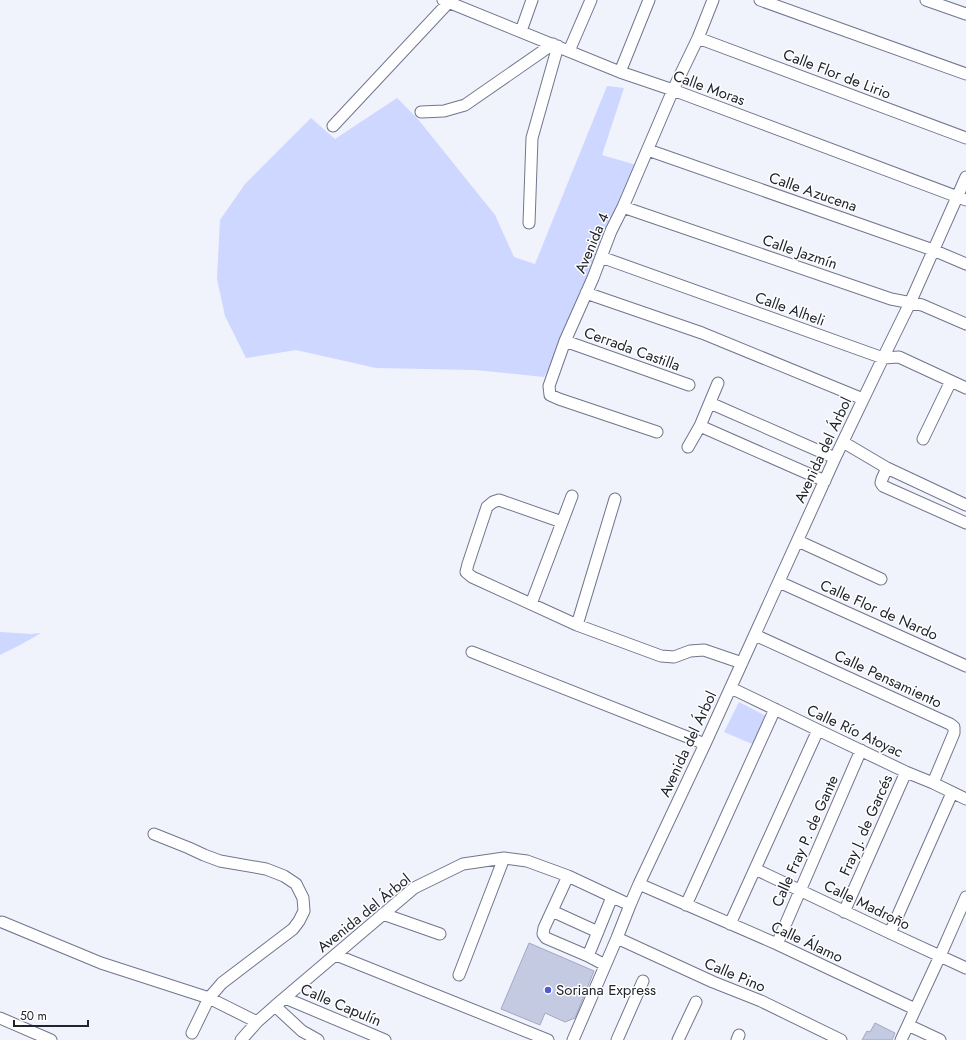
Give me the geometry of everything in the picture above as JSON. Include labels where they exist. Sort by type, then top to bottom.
[{"type":"street","points":[[521,31],[532,0]]},
{"type":"street","points":[[569,51],[591,0]]},
{"type":"street","points":[[620,72],[649,0]]},
{"type":"street","name":"Avenida 4","points":[[657,432],[559,399],[550,395],[549,386],[565,341],[611,231],[623,207],[673,90],[698,38],[713,0]]},
{"type":"street","points":[[760,0],[966,74]]},
{"type":"street","points":[[926,0],[966,14]]},
{"type":"street","points":[[333,126],[446,1]]},
{"type":"street","name":"Calle Moras","points":[[446,1],[620,72],[673,90],[962,198]]},
{"type":"street","name":"Calle Flor de Lirio","points":[[698,38],[966,138]]},
{"type":"street","points":[[421,112],[444,111],[465,105],[555,45]]},
{"type":"street","points":[[529,223],[532,138],[555,45]]},
{"type":"street","name":"Calle Azucena","points":[[648,150],[933,250],[966,264]]},
{"type":"street","name":"Avenida del Árbol","points":[[242,1040],[257,1022],[275,1006],[414,888],[463,864],[504,858],[527,862],[568,876],[630,905],[731,688],[835,458],[882,358],[910,303],[933,250],[962,198],[966,177]]},
{"type":"street","name":"Calle Jazmín","points":[[623,207],[891,299],[922,305],[966,324]]},
{"type":"street","name":"Calle Alheli","points":[[601,257],[882,358],[898,357],[966,388]]},
{"type":"street","points":[[586,293],[702,333],[863,399]]},
{"type":"street","name":"Cerrada Castilla","points":[[565,341],[689,385]]},
{"type":"street","points":[[923,439],[951,381]]},
{"type":"street","points":[[688,447],[700,426],[718,383]]},
{"type":"street","points":[[710,403],[835,458]]},
{"type":"street","points":[[700,426],[825,481]]},
{"type":"street","points":[[843,442],[887,468],[966,505]]},
{"type":"street","points":[[887,468],[881,483],[883,486],[966,523]]},
{"type":"street","points":[[531,604],[572,496]]},
{"type":"street","points":[[577,625],[615,498]]},
{"type":"street","points":[[562,522],[499,500],[493,502],[487,507],[466,572],[472,577],[577,625],[661,656],[674,657],[690,651],[704,650],[742,663]]},
{"type":"street","points":[[798,541],[881,579]]},
{"type":"street","name":"Calle Flor de Nardo","points":[[779,582],[966,666]]},
{"type":"street","name":"Calle Pensamiento","points":[[755,635],[950,724],[954,728],[954,733],[933,783]]},
{"type":"street","points":[[472,652],[705,744]]},
{"type":"street","name":"Calle Río Atoyac","points":[[731,688],[966,800]]},
{"type":"street","points":[[686,905],[775,709]]},
{"type":"street","points":[[730,924],[818,730]]},
{"type":"street","name":"Calle Fray P. de Gante","points":[[777,944],[861,750]]},
{"type":"street","name":"Fray J. de Garcés","points":[[844,912],[906,772]]},
{"type":"street","points":[[890,933],[952,793]]},
{"type":"street","points":[[154,834],[220,861],[266,869],[284,876],[296,884],[303,898],[304,911],[293,929],[222,983],[209,998],[192,1033]]},
{"type":"street","points":[[459,975],[504,858]]},
{"type":"street","name":"Calle Madroño","points":[[755,869],[966,968]]},
{"type":"street","points":[[568,876],[544,928],[543,934],[546,938],[605,965]]},
{"type":"street","name":"Calle Álamo","points":[[639,884],[777,944],[915,1009]]},
{"type":"street","points":[[588,956],[612,897]]},
{"type":"street","points":[[901,1040],[966,898]]},
{"type":"street","points":[[577,1039],[630,905]]},
{"type":"street","points":[[552,911],[598,932]]},
{"type":"street","points":[[383,914],[440,934]]},
{"type":"street","points":[[2,922],[101,963],[209,998],[257,1022]]},
{"type":"street","name":"Calle Pino","points":[[617,938],[713,982],[761,1002],[841,1040]]},
{"type":"street","points":[[336,955],[548,1040]]},
{"type":"street","points":[[617,1040],[642,981]]},
{"type":"street","name":"Calle Capulín","points":[[285,998],[385,1040]]},
{"type":"street","points":[[678,1040],[696,1002]]},
{"type":"street","points":[[275,1006],[302,1031],[318,1040]]},
{"type":"street","points":[[0,1018],[51,1040]]},
{"type":"street","points":[[908,1025],[940,1040]]},
{"type":"shaded area","points":[[607,86],[624,88],[602,155],[636,165],[565,341],[544,377],[475,370],[376,368],[296,350],[246,358],[225,316],[217,279],[220,220],[245,184],[311,118],[335,139],[397,98],[417,118],[495,215],[514,257],[535,264]]},
{"type":"shaded area","points":[[0,632],[31,634],[41,633],[0,655]]},
{"type":"shaded area","points":[[739,702],[770,718],[757,746],[724,732]]},
{"type":"building","name":"Soriana Express","points":[[529,943],[594,971],[575,1018],[565,1022],[545,1013],[540,1025],[501,1009]]},
{"type":"building","points":[[875,1023],[895,1033],[892,1040],[862,1040],[867,1031],[870,1032]]},
{"type":"place","name":"Soriana Express","points":[[548,990]]}]
